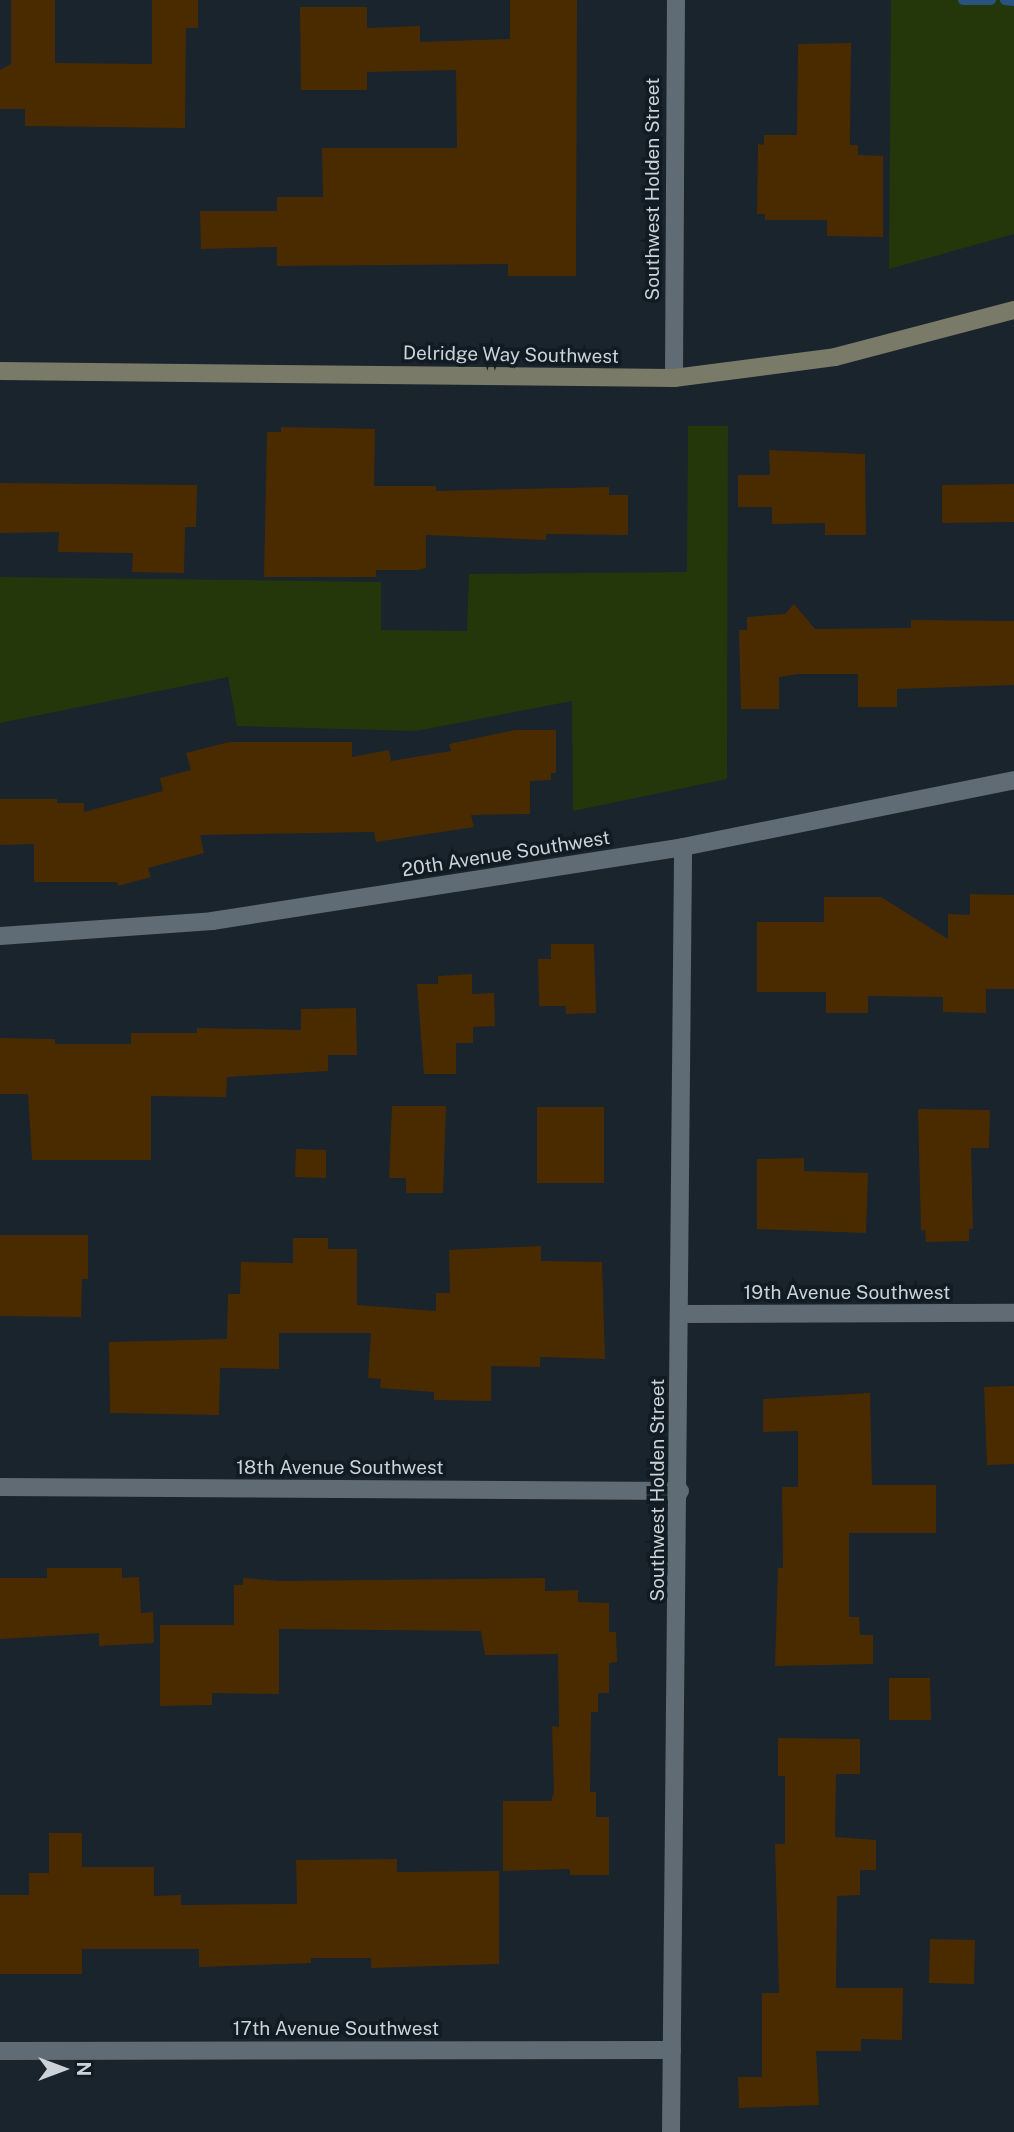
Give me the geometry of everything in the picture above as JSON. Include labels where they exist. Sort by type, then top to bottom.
[{"type":"main road","name":"Delridge Way Southwest","points":[[0,371],[674,378],[835,357],[1014,310]]},
{"type":"street","name":"Southwest Holden Street","points":[[674,378],[676,0]]},
{"type":"street","name":"20th Avenue Southwest","points":[[0,936],[212,921],[683,848],[1014,780]]},
{"type":"street","name":"Southwest Holden Street","points":[[671,2132],[680,1491],[683,848]]},
{"type":"street","name":"19th Avenue Southwest","points":[[680,1314],[1014,1313]]},
{"type":"street","name":"18th Avenue Southwest","points":[[0,1487],[680,1491]]},
{"type":"street","name":"17th Avenue Southwest","points":[[0,2051],[672,2050]]},
{"type":"green space","points":[[891,0],[1014,0],[1014,234],[889,269]]},
{"type":"green space","points":[[688,426],[728,426],[727,779],[573,811],[572,701],[416,731],[237,726],[228,677],[0,723],[0,577],[381,582],[381,630],[467,631],[469,574],[687,572]]},
{"type":"building","points":[[11,0],[55,0],[55,63],[152,64],[152,0],[198,0],[198,28],[186,28],[185,128],[25,126],[25,109],[0,109],[0,70],[11,64]]},
{"type":"building","points":[[510,0],[577,0],[576,276],[508,276],[508,264],[277,266],[277,247],[201,249],[200,211],[277,211],[277,197],[323,197],[322,148],[457,148],[456,70],[367,72],[367,90],[301,90],[300,7],[367,7],[367,28],[420,26],[420,42],[510,39]]},
{"type":"building","points":[[851,43],[850,145],[858,145],[858,155],[883,156],[883,237],[827,236],[827,220],[765,220],[765,214],[757,214],[758,144],[764,145],[764,135],[797,135],[798,44]]},
{"type":"building","points":[[281,427],[375,429],[374,486],[436,486],[436,491],[609,487],[609,495],[628,495],[628,535],[546,534],[546,540],[426,535],[426,568],[419,570],[376,570],[376,577],[264,577],[267,432],[281,432]]},
{"type":"building","points":[[769,450],[865,454],[866,535],[825,535],[825,523],[772,524],[772,507],[738,507],[738,475],[770,475]]},
{"type":"building","points":[[0,483],[197,485],[196,527],[185,527],[184,573],[132,572],[133,553],[58,552],[59,532],[0,533]]},
{"type":"building","points":[[1014,484],[1014,522],[942,523],[942,485]]},
{"type":"building","points":[[794,604],[815,629],[911,628],[911,620],[1014,621],[1014,685],[897,689],[897,707],[858,707],[858,674],[798,674],[779,677],[779,709],[741,709],[739,630],[747,630],[747,617],[785,614]]},
{"type":"building","points":[[515,730],[556,730],[556,773],[551,773],[551,780],[530,781],[530,814],[471,815],[474,827],[376,842],[374,832],[200,835],[204,853],[148,868],[151,877],[118,886],[117,882],[34,882],[34,844],[0,845],[0,799],[57,799],[57,803],[84,803],[84,812],[163,791],[160,778],[191,770],[186,753],[229,742],[352,742],[352,757],[389,750],[391,761],[451,751],[449,744]]},
{"type":"building","points":[[970,894],[1014,895],[1014,989],[986,989],[986,1013],[943,1012],[943,997],[868,996],[868,1013],[826,1013],[826,992],[757,992],[757,922],[824,922],[824,897],[881,897],[948,939],[948,914],[970,915]]},
{"type":"building","points":[[551,944],[594,944],[596,1013],[566,1014],[566,1006],[539,1006],[538,959],[551,959]]},
{"type":"building","points":[[472,974],[472,994],[494,993],[495,1026],[473,1027],[473,1043],[456,1043],[456,1074],[424,1074],[417,984],[438,984],[438,976]]},
{"type":"building","points":[[356,1008],[357,1055],[328,1055],[328,1071],[227,1077],[226,1097],[151,1096],[151,1160],[32,1160],[28,1094],[0,1094],[0,1038],[55,1039],[55,1044],[131,1044],[131,1033],[197,1033],[197,1028],[301,1030],[301,1009]]},
{"type":"building","points":[[392,1106],[446,1106],[443,1193],[406,1193],[406,1178],[389,1178]]},
{"type":"building","points":[[537,1107],[604,1107],[604,1183],[537,1183]]},
{"type":"building","points":[[918,1109],[990,1110],[989,1148],[971,1148],[973,1229],[969,1229],[969,1241],[926,1242],[925,1230],[921,1231]]},
{"type":"building","points":[[296,1149],[326,1150],[326,1178],[295,1177]]},
{"type":"building","points":[[804,1158],[804,1171],[868,1173],[866,1233],[757,1229],[757,1159]]},
{"type":"building","points":[[0,1235],[88,1235],[88,1279],[82,1279],[81,1317],[0,1316]]},
{"type":"building","points":[[293,1238],[328,1238],[328,1249],[357,1249],[357,1305],[436,1311],[436,1293],[450,1293],[449,1250],[541,1246],[541,1261],[602,1262],[605,1359],[540,1357],[540,1367],[491,1366],[491,1401],[434,1400],[434,1392],[380,1388],[381,1379],[368,1378],[371,1333],[279,1333],[279,1369],[220,1368],[219,1415],[110,1413],[109,1342],[227,1339],[228,1294],[240,1294],[241,1262],[293,1263]]},
{"type":"building","points":[[1014,1386],[1014,1464],[987,1465],[984,1387]]},
{"type":"building","points":[[870,1393],[872,1485],[936,1485],[936,1533],[849,1533],[849,1617],[859,1617],[860,1635],[873,1635],[873,1664],[775,1666],[778,1568],[783,1568],[782,1487],[798,1487],[798,1431],[763,1432],[763,1399]]},
{"type":"building","points":[[47,1568],[122,1568],[122,1578],[139,1577],[141,1613],[153,1612],[154,1643],[99,1646],[99,1633],[0,1639],[0,1578],[47,1578]]},
{"type":"building","points":[[243,1578],[280,1581],[545,1578],[545,1591],[578,1590],[578,1602],[609,1603],[609,1632],[616,1632],[617,1662],[609,1663],[609,1693],[598,1693],[598,1712],[591,1712],[590,1792],[596,1792],[596,1817],[609,1817],[609,1875],[570,1875],[570,1869],[503,1871],[503,1801],[551,1801],[554,1793],[552,1726],[559,1727],[558,1654],[485,1655],[481,1631],[279,1629],[279,1694],[212,1693],[212,1705],[160,1706],[160,1625],[234,1625],[234,1585],[243,1585]]},
{"type":"building","points":[[889,1678],[930,1678],[931,1720],[889,1720]]},
{"type":"building","points":[[778,1738],[860,1739],[860,1774],[836,1774],[835,1837],[876,1840],[876,1870],[860,1870],[860,1895],[837,1896],[836,1988],[903,1988],[902,2040],[861,2039],[861,2051],[816,2051],[819,2105],[739,2108],[738,2077],[762,2077],[762,1993],[779,1993],[775,1844],[785,1844],[785,1776],[778,1776]]},
{"type":"building","points":[[49,1833],[82,1833],[82,1867],[154,1867],[154,1896],[181,1895],[181,1905],[297,1904],[296,1860],[397,1859],[397,1872],[499,1871],[499,1964],[371,1968],[371,1958],[311,1958],[311,1963],[199,1967],[199,1949],[82,1949],[82,1974],[0,1974],[0,1895],[29,1895],[29,1873],[49,1873]]},
{"type":"building","points":[[930,1939],[975,1940],[974,1984],[929,1983]]},
{"type":"waterway","points":[[963,0],[991,0]]},
{"type":"waterway","points":[[1005,0],[1014,1]]}]
